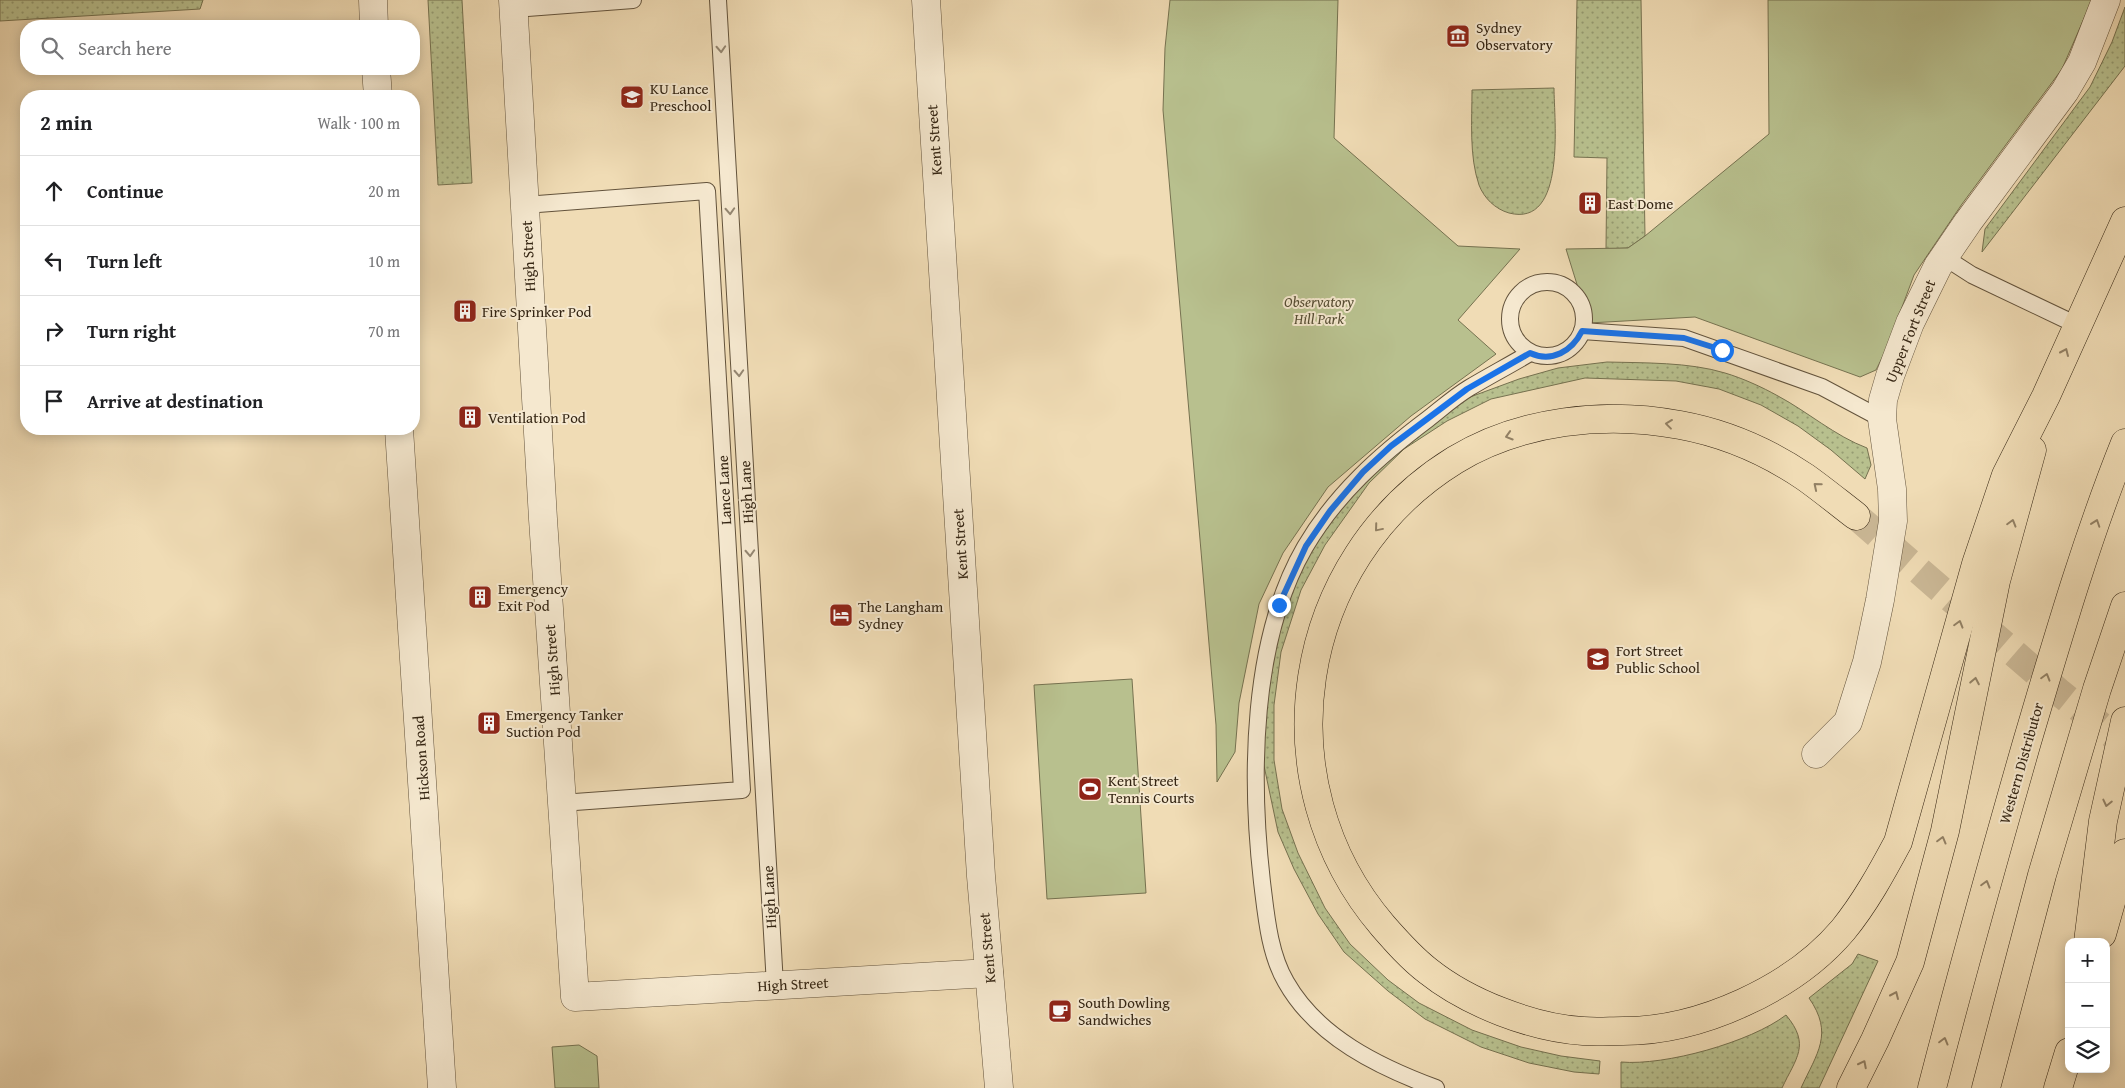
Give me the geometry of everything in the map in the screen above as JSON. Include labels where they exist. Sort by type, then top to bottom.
[{"type":"highway","points":[[1856,516],[1806,478],[1758,450],[1723,436],[1681,425],[1636,420],[1594,419],[1548,425],[1506,436],[1455,460],[1402,501],[1370,538],[1355,559],[1334,598],[1319,636],[1309,693],[1307,722],[1308,750],[1315,788],[1326,828],[1340,863],[1375,917],[1400,946],[1431,974],[1464,994],[1506,1013],[1544,1025],[1582,1031],[1639,1030],[1676,1025],[1725,1011],[1768,990],[1808,963],[1842,931],[1879,879],[1898,842],[1976,564],[2006,475],[2046,396],[2125,221]]},
{"type":"highway","points":[[1851,1088],[1910,962],[1945,831],[1996,581],[2046,396]]},
{"type":"highway","name":"Western Distributor","points":[[1932,1088],[1978,914],[2059,633],[2111,478],[2125,443]]},
{"type":"highway","points":[[1986,1088],[2042,875],[2097,689],[2125,606]]},
{"type":"highway","points":[[2088,938],[2103,822],[2125,721]]},
{"type":"highway","points":[[2101,938],[2125,853]]},
{"type":"highway","points":[[2058,1088],[2065,1065]]},
{"type":"street","points":[[373,0],[374,20]]},
{"type":"street","name":"Kent Street","points":[[926,0],[981,866],[999,1088]]},
{"type":"street","name":"Upper Fort Street","points":[[1816,754],[1848,722],[1867,662],[1880,600],[1893,521],[1892,489],[1882,419],[1883,400],[1910,323],[1944,257],[2065,91],[2082,62],[2106,0]]},
{"type":"street","name":"High Street","points":[[514,4],[561,803],[575,997],[989,973]]},
{"type":"street","points":[[376,75],[378,90]]},
{"type":"street","name":"Hickson Road","points":[[399,435],[442,1088]]},
{"type":"lane","points":[[514,4],[633,0]]},
{"type":"lane","name":"High Lane","points":[[718,0],[775,985]]},
{"type":"lane","name":"Lance Lane","points":[[525,205],[707,191],[742,790],[561,803]]},
{"type":"lane","points":[[1944,257],[1972,275],[2077,326]]},
{"type":"lane","points":[[1551,282],[1569,289],[1582,306],[1585,318],[1582,331],[1576,343],[1566,351],[1550,357],[1536,356],[1516,341],[1510,329],[1509,315],[1513,303],[1520,292],[1532,285],[1551,282]]},
{"type":"lane","points":[[1582,331],[1684,338],[1822,387],[1882,419]]},
{"type":"lane","points":[[1436,1088],[1400,1075],[1365,1058],[1328,1030],[1304,1007],[1285,981],[1274,952],[1264,904],[1258,847],[1255,802],[1263,675],[1269,640],[1279,605],[1306,546],[1330,511],[1363,472],[1391,446],[1467,389],[1530,353]]},
{"type":"green space","points":[[0,0],[203,0],[200,9],[0,21]]},
{"type":"green space","points":[[428,0],[462,0],[472,183],[438,185]]},
{"type":"green space","name":"Observatory Hill Park","points":[[1170,0],[1338,0],[1334,138],[1458,246],[1520,249],[1458,320],[1496,354],[1411,416],[1328,487],[1283,553],[1259,604],[1239,703],[1235,752],[1217,782],[1216,725],[1163,110],[1165,48]]},
{"type":"green space","points":[[1577,0],[1641,0],[1645,236],[1628,248],[1606,249],[1607,158],[1574,157]]},
{"type":"green space","points":[[1768,0],[2092,0],[2062,69],[1962,204],[1914,275],[1886,350],[1876,370],[1860,377],[1695,317],[1589,323],[1566,249],[1628,248],[1769,134]]},
{"type":"green space","points":[[2125,7],[2125,66],[1982,252],[1985,229],[2090,87],[2112,42]]},
{"type":"green space","points":[[1554,88],[1555,145],[1549,188],[1540,204],[1528,213],[1509,213],[1495,206],[1487,199],[1479,185],[1474,162],[1472,138],[1472,90]]},
{"type":"green space","points":[[1607,362],[1682,365],[1711,369],[1738,377],[1789,402],[1844,437],[1867,448],[1871,465],[1865,479],[1831,450],[1798,426],[1761,405],[1719,389],[1676,381],[1585,378],[1491,399],[1447,421],[1404,449],[1369,483],[1325,545],[1301,590],[1281,652],[1274,705],[1274,760],[1282,809],[1298,853],[1325,908],[1350,944],[1388,980],[1419,1003],[1472,1030],[1521,1047],[1561,1056],[1600,1061],[1599,1074],[1574,1072],[1529,1063],[1481,1047],[1425,1019],[1388,991],[1344,952],[1318,914],[1294,869],[1278,832],[1263,761],[1263,711],[1284,597],[1348,484],[1462,400],[1519,379],[1558,368]]},
{"type":"green space","name":"Kent Street Tennis Courts","points":[[1132,679],[1146,893],[1047,899],[1034,685]]},
{"type":"green space","points":[[1858,954],[1878,961],[1819,1088],[1801,1088],[1817,1054],[1822,1033],[1821,1022],[1809,998],[1852,964]]},
{"type":"green space","points":[[1786,1015],[1798,1035],[1799,1052],[1782,1088],[1621,1088],[1621,1062],[1660,1060],[1707,1050],[1752,1034]]},
{"type":"green space","points":[[579,1045],[597,1056],[599,1088],[555,1088],[552,1047]]},
{"type":"tunnel","points":[[1856,516],[2060,693],[2125,745]]},
{"type":"place","name":"Sydney Observatory","points":[[1458,36]]},
{"type":"place","name":"KU Lance Preschool","points":[[632,97]]},
{"type":"place","name":"East Dome","points":[[1590,203]]},
{"type":"place","name":"Fire Sprinker Pod","points":[[465,311]]},
{"type":"place","name":"Ventilation Pod","points":[[470,417]]},
{"type":"place","name":"Emergency Exit Pod","points":[[480,597]]},
{"type":"place","name":"The Langham Sydney","points":[[841,615]]},
{"type":"place","name":"Fort Street Public School","points":[[1598,659]]},
{"type":"place","name":"Emergency Tanker Suction Pod","points":[[489,723]]},
{"type":"place","name":"Kent Street Tennis Courts","points":[[1090,789]]},
{"type":"place","name":"South Dowling Sandwiches","points":[[1060,1011]]},
{"type":"route","points":[[1279,605],[1292,572],[1306,546],[1330,511],[1363,472],[1391,446],[1467,389],[1530,353],[1536,356],[1550,357],[1566,351],[1576,343],[1582,331],[1684,338],[1722,350]]}]
